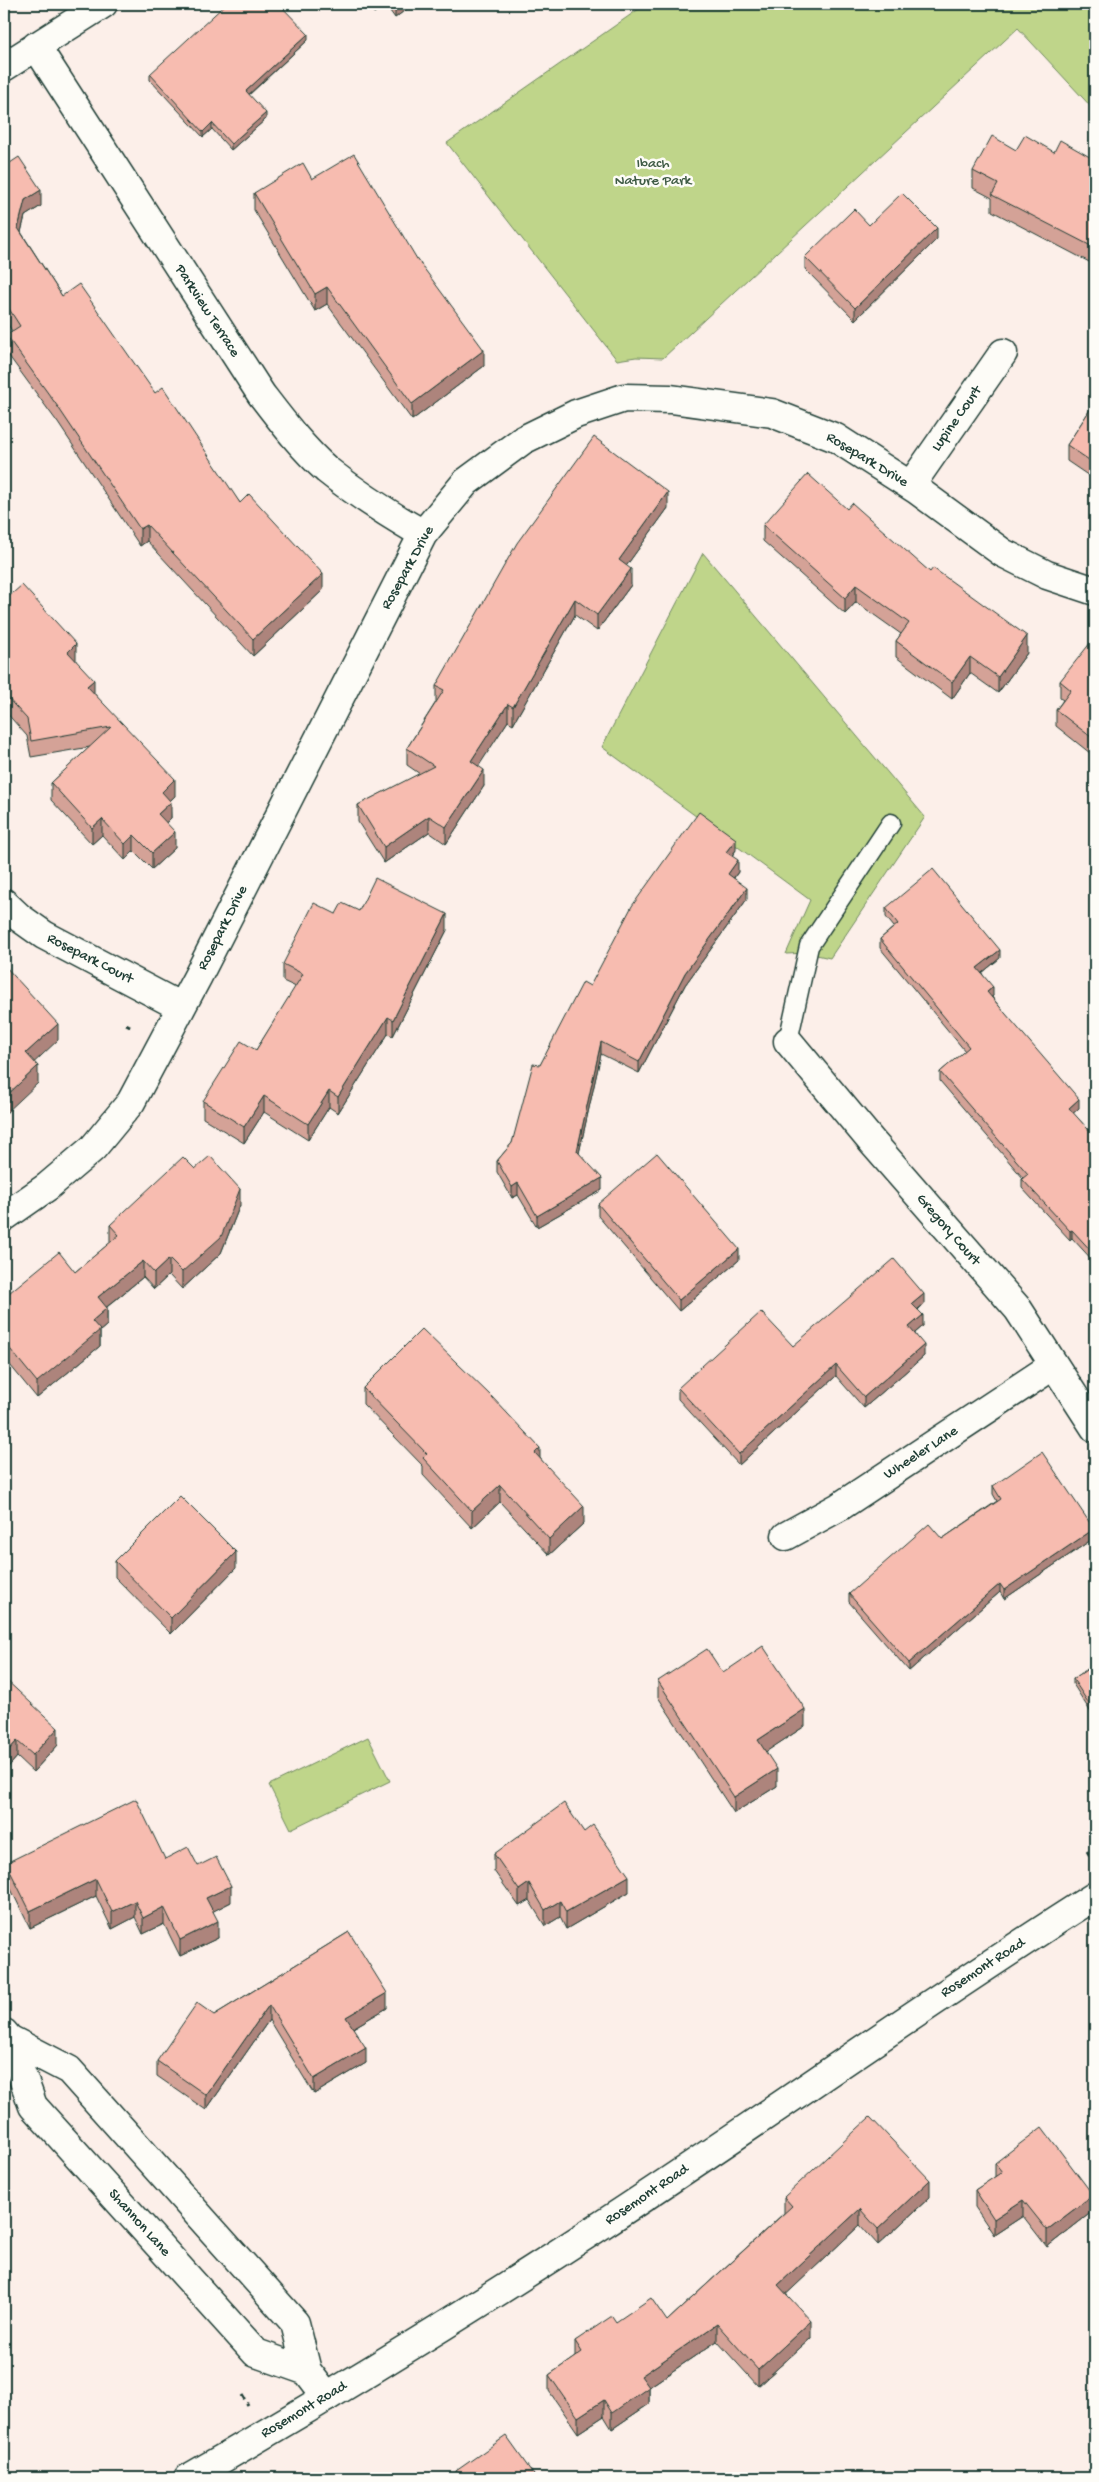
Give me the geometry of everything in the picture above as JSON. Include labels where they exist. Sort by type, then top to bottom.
[{"type":"street","points":[[4,67],[103,4]]},
{"type":"street","name":"Parkview Terrace","points":[[36,46],[261,394],[293,435],[326,469],[376,506],[423,534]]},
{"type":"street","name":"Lupine Court","points":[[911,486],[1003,353]]},
{"type":"street","name":"Rosepark Drive","points":[[4,1217],[47,1187],[93,1148],[131,1102],[423,534],[466,482],[522,440],[576,414],[624,398],[671,399],[772,413],[836,438],[911,486],[1004,553],[1047,575],[1095,591]]},
{"type":"street","name":"Rosepark Court","points":[[4,903],[20,918],[44,935],[181,1007]]},
{"type":"street","name":"Gregory Court","points":[[788,1041],[873,1144],[1018,1309],[1095,1428]]},
{"type":"street","name":"Wheeler Lane","points":[[786,1536],[839,1507],[1054,1365]]},
{"type":"street","name":"Rosemont Road","points":[[189,2478],[454,2320],[608,2221],[932,2001],[1095,1896]]},
{"type":"street","name":"Shannon Lane","points":[[7,2036],[69,2070],[295,2323],[307,2371],[327,2397]]},
{"type":"street","name":"Shannon Lane","points":[[7,2036],[33,2106],[256,2353],[307,2371]]},
{"type":"lane","points":[[788,1041],[809,946],[891,823]]},
{"type":"path","points":[[1087,1851],[1095,1865]]},
{"type":"green space","name":"Ibach Nature Park","points":[[646,4],[1095,4],[1095,111],[1018,28],[663,358],[636,357],[617,360],[447,143]]},
{"type":"green space","points":[[703,553],[925,817],[830,958],[808,953],[786,954],[810,900],[602,747]]},
{"type":"green space","points":[[368,1737],[390,1781],[291,1829],[269,1785]]},
{"type":"building","points":[[226,4],[279,4],[308,34],[246,91],[266,113],[231,144],[212,123],[203,132],[150,74]]},
{"type":"building","points":[[1025,135],[1054,152],[1060,140],[1095,160],[1095,181],[1089,193],[1095,196],[1095,248],[992,195],[998,184],[973,171],[992,136],[1016,150]]},
{"type":"building","points":[[354,154],[417,259],[484,350],[412,404],[327,287],[315,294],[254,193],[303,163],[312,179]]},
{"type":"building","points":[[19,157],[41,190],[25,200],[18,228],[62,296],[79,284],[155,393],[163,387],[240,503],[249,494],[323,574],[253,639],[147,525],[140,529],[58,407],[6,335],[20,326],[4,301],[4,167]]},
{"type":"building","points":[[902,193],[937,228],[855,308],[805,257],[854,209],[869,225]]},
{"type":"building","points":[[1095,402],[1095,464],[1067,445]]},
{"type":"building","points":[[594,437],[668,492],[619,560],[631,569],[597,615],[575,599],[513,707],[508,704],[471,761],[484,770],[446,827],[429,816],[384,847],[358,805],[434,766],[407,748],[444,690],[436,686],[517,543]]},
{"type":"building","points":[[808,474],[847,509],[852,503],[930,572],[933,568],[1027,636],[998,677],[970,657],[952,682],[896,641],[909,623],[856,585],[845,598],[763,525]]},
{"type":"building","points":[[22,585],[76,644],[68,652],[94,680],[87,686],[175,779],[162,792],[171,802],[158,814],[175,832],[152,853],[134,835],[125,844],[102,819],[92,828],[51,783],[111,727],[31,741],[27,719],[4,694],[4,601]]},
{"type":"building","points":[[1091,642],[1095,645],[1095,740],[1056,710],[1071,690],[1060,681]]},
{"type":"building","points":[[699,812],[736,839],[726,852],[738,860],[728,874],[747,888],[685,973],[639,1062],[601,1042],[577,1151],[602,1178],[537,1216],[518,1183],[512,1187],[497,1161],[512,1143],[533,1064],[540,1065],[583,982],[590,986],[632,906]]},
{"type":"building","points":[[933,869],[1000,950],[977,968],[993,987],[987,992],[1079,1099],[1069,1108],[1095,1137],[1095,1255],[1022,1179],[1028,1174],[940,1072],[969,1047],[880,939],[898,924],[886,908]]},
{"type":"building","points":[[375,878],[447,914],[393,1020],[388,1017],[338,1097],[329,1091],[308,1124],[264,1096],[244,1127],[203,1101],[241,1041],[256,1050],[303,974],[283,964],[314,903],[336,914],[342,903],[359,911]]},
{"type":"building","points":[[4,965],[58,1024],[26,1053],[38,1066],[4,1098]]},
{"type":"building","points":[[657,1153],[739,1249],[679,1300],[598,1204]]},
{"type":"building","points":[[210,1156],[240,1189],[221,1237],[182,1272],[169,1259],[154,1273],[143,1261],[98,1297],[107,1308],[92,1321],[100,1330],[37,1382],[6,1344],[4,1346],[4,1297],[59,1252],[75,1272],[119,1235],[110,1225],[183,1157],[195,1169]]},
{"type":"building","points":[[894,1259],[924,1294],[912,1304],[923,1315],[909,1327],[924,1345],[864,1397],[836,1365],[739,1454],[678,1388],[761,1312],[793,1346]]},
{"type":"building","points":[[422,1329],[491,1396],[540,1448],[535,1453],[584,1506],[549,1539],[500,1485],[472,1511],[423,1458],[427,1454],[363,1388]]},
{"type":"building","points":[[1042,1452],[1094,1529],[1004,1590],[1000,1584],[909,1663],[849,1594],[929,1524],[942,1539],[1001,1499],[993,1486]]},
{"type":"building","points":[[180,1496],[236,1552],[171,1618],[115,1561]]},
{"type":"building","points":[[763,1646],[805,1709],[758,1740],[777,1769],[734,1797],[658,1681],[707,1649],[723,1673]]},
{"type":"building","points":[[1095,1664],[1095,1713],[1073,1679]]},
{"type":"building","points":[[4,1678],[58,1728],[33,1755],[17,1741],[4,1755]]},
{"type":"building","points":[[136,1799],[165,1859],[188,1847],[198,1866],[216,1857],[231,1886],[206,1898],[218,1921],[180,1940],[164,1907],[143,1918],[135,1901],[112,1912],[96,1879],[30,1911],[6,1863]]},
{"type":"building","points":[[564,1803],[584,1832],[593,1825],[629,1876],[566,1912],[560,1901],[545,1910],[529,1883],[519,1890],[494,1854]]},
{"type":"building","points":[[349,1932],[387,1993],[346,2017],[366,2048],[314,2079],[269,2005],[206,2095],[157,2061],[197,2003],[214,2015]]},
{"type":"building","points":[[870,2117],[930,2180],[878,2229],[860,2209],[778,2285],[811,2321],[758,2370],[717,2324],[641,2376],[649,2387],[612,2413],[604,2400],[578,2417],[549,2375],[582,2352],[575,2341],[612,2316],[616,2322],[651,2298],[667,2321],[792,2206],[784,2197]]},
{"type":"building","points":[[1042,2127],[1093,2195],[1047,2230],[1023,2200],[994,2219],[975,2190],[1002,2172],[995,2163]]},
{"type":"building","points":[[506,2436],[536,2478],[461,2478],[456,2471]]}]
